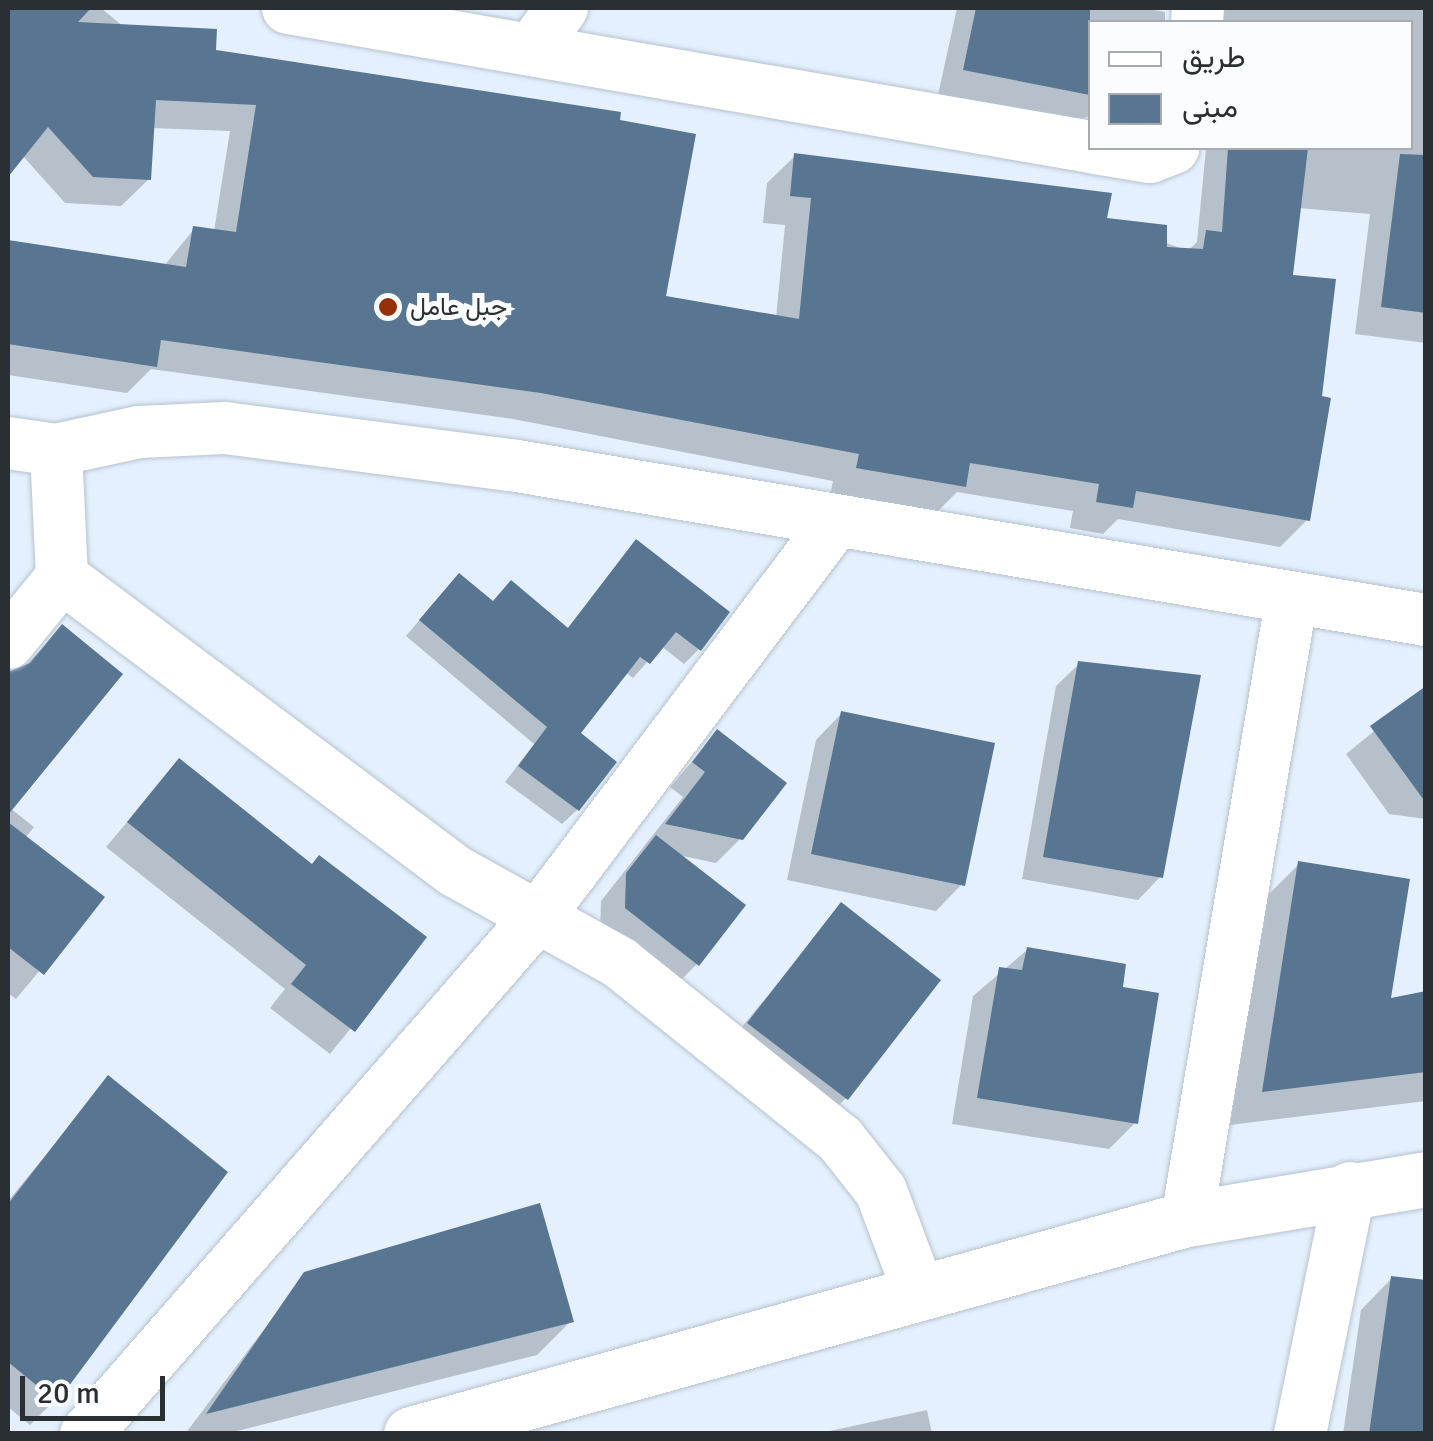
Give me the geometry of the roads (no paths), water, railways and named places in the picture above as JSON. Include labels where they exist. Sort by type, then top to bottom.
[{"type":"main road","points":[[411,1434],[1186,1219],[1350,1188],[1426,1179]]},
{"type":"street","points":[[288,8],[1088,146]]},
{"type":"street","points":[[532,49],[562,8]]},
{"type":"street","points":[[1110,150],[1150,157],[1168,150]]},
{"type":"street","points":[[920,1295],[881,1191],[840,1140],[620,963],[429,853],[62,577],[32,447],[140,432],[224,428],[517,466],[833,525],[1291,602],[1426,620]]},
{"type":"street","points":[[86,1434],[540,914],[833,525]]},
{"type":"street","points":[[8,643],[62,577]]},
{"type":"street","points":[[1186,1219],[1291,602]]},
{"type":"street","points":[[1300,1434],[1350,1188]]},
{"type":"place","name":"جبل عامل","points":[[388,307]]}]
